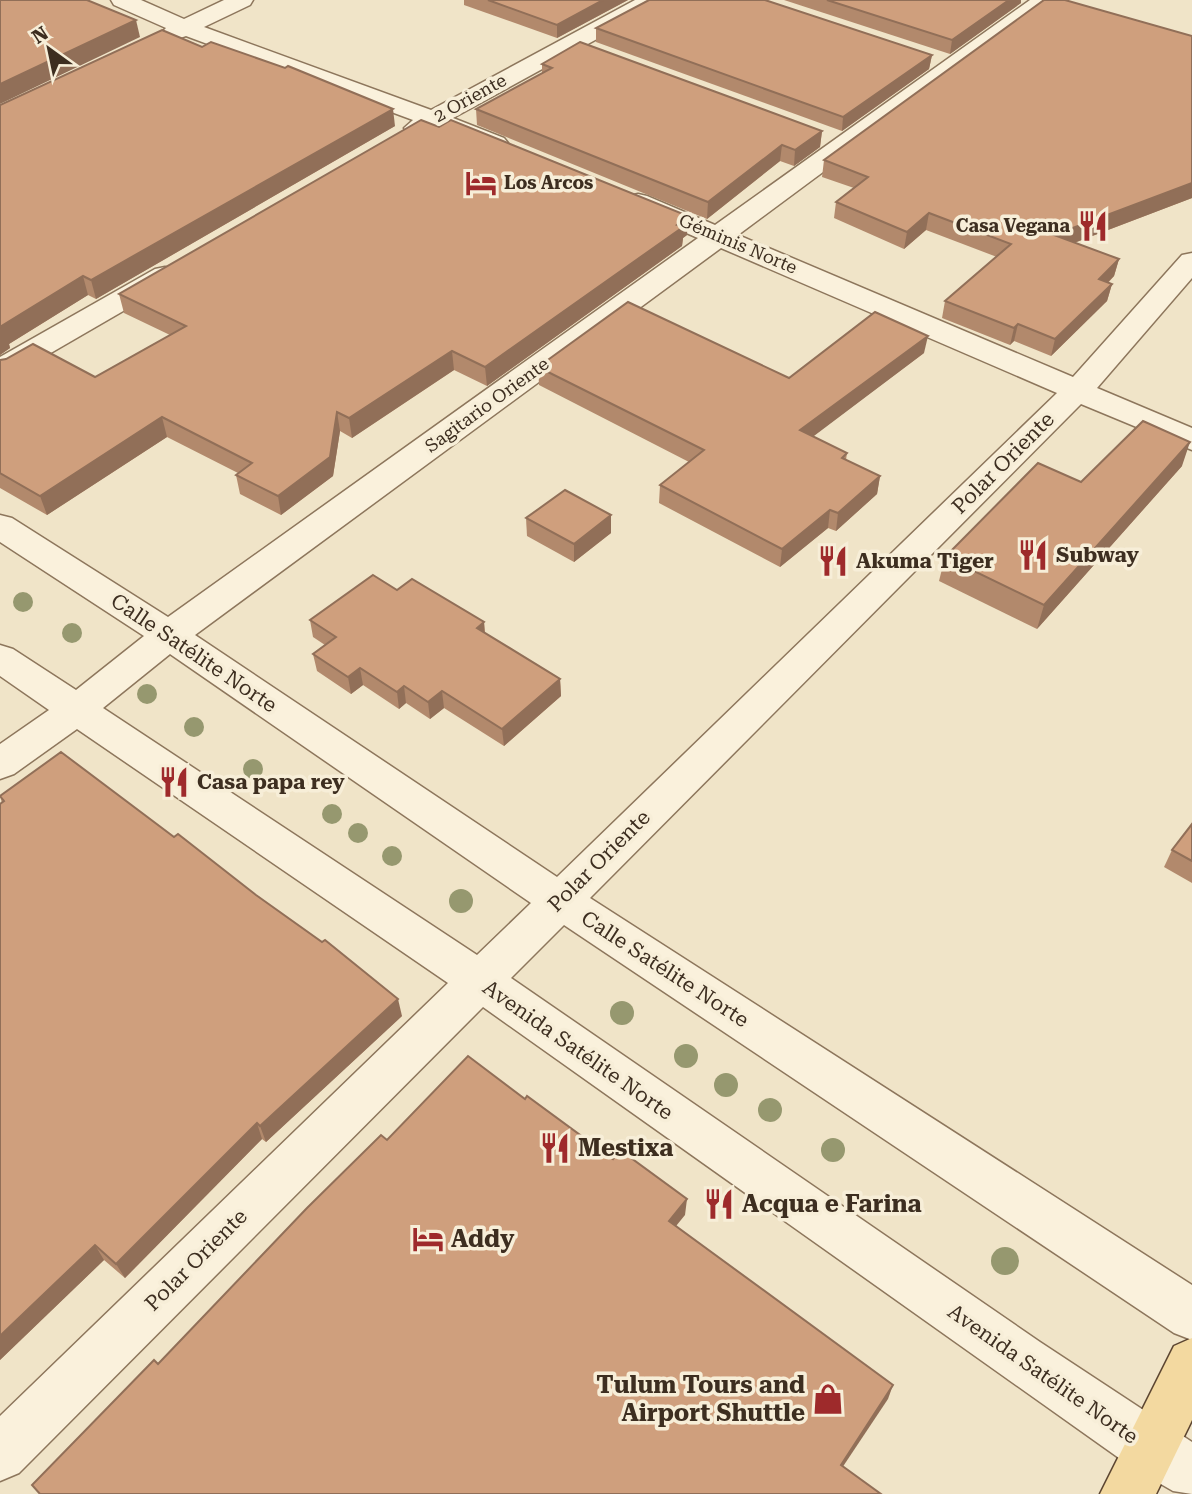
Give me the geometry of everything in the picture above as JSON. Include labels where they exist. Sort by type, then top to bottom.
[{"type":"main road","points":[[1127,1494],[1172,1460],[1192,1364]]},
{"type":"street","points":[[122,0],[183,28],[433,118],[520,154]]},
{"type":"street","points":[[146,46],[242,0]]},
{"type":"street","name":"2 Oriente","points":[[397,139],[651,0]]},
{"type":"street","name":"Sagitario Oriente","points":[[0,764],[75,710],[169,635],[721,236],[832,139],[942,62],[1044,0]]},
{"type":"street","points":[[571,43],[597,52]]},
{"type":"street","name":"Géminis Norte","points":[[621,195],[1192,440]]},
{"type":"street","name":"Polar Oriente","points":[[0,1454],[1077,390],[1192,261]]},
{"type":"street","points":[[0,370],[183,265]]},
{"type":"street","name":"Calle Satélite Norte","points":[[0,526],[169,635],[559,900],[1192,1315]]},
{"type":"street","name":"Avenida Satélite Norte","points":[[0,658],[479,980],[1172,1460]]},
{"type":"building","points":[[0,0],[87,0],[136,20],[0,84]]},
{"type":"building","points":[[488,0],[603,0],[557,25]]},
{"type":"building","points":[[649,0],[765,0],[932,55],[843,117],[596,28]]},
{"type":"building","points":[[827,0],[1009,0],[952,40]]},
{"type":"building","points":[[1044,0],[1065,0],[1192,36],[1192,183],[1054,235],[1119,259],[1099,279],[1112,284],[1055,339],[1018,324],[1014,328],[945,301],[1011,244],[929,213],[907,232],[836,202],[868,177],[824,160]]},
{"type":"building","points":[[162,30],[202,47],[211,42],[285,68],[288,66],[393,109],[91,280],[83,276],[0,327],[0,105]]},
{"type":"building","points":[[580,42],[822,131],[795,150],[782,145],[708,202],[476,109],[552,68],[542,64]]},
{"type":"building","points":[[421,120],[439,127],[451,120],[688,216],[677,225],[683,227],[485,367],[452,351],[349,418],[337,412],[330,457],[278,496],[236,475],[252,463],[162,417],[40,496],[0,473],[0,360],[33,344],[95,377],[186,326],[119,294]]},
{"type":"building","points":[[628,302],[789,378],[875,312],[928,336],[800,430],[847,453],[842,458],[880,476],[838,513],[830,510],[782,549],[660,485],[704,450],[538,367]]},
{"type":"building","points":[[1143,421],[1190,442],[1044,605],[945,557],[1038,463],[1081,482]]},
{"type":"building","points":[[565,490],[611,515],[574,544],[526,518]]},
{"type":"building","points":[[373,575],[397,590],[412,579],[484,622],[477,628],[560,679],[502,729],[442,691],[428,702],[404,686],[397,692],[360,668],[348,677],[313,654],[336,637],[310,620]]},
{"type":"building","points":[[61,752],[174,837],[178,834],[256,895],[322,942],[325,940],[398,999],[260,1126],[257,1123],[116,1264],[95,1245],[0,1336],[0,804],[4,801],[0,796]]},
{"type":"building","points":[[1192,824],[1192,861],[1172,850]]},
{"type":"building","points":[[468,1056],[613,1159],[620,1150],[687,1199],[669,1221],[893,1385],[841,1465],[881,1494],[40,1494],[32,1485],[154,1360],[158,1364],[307,1208],[381,1135],[387,1140]]},
{"type":"place","name":"Los Arcos","points":[[481,183]]},
{"type":"place","name":"Casa Vegana","points":[[1093,226]]},
{"type":"place","name":"Subway","points":[[1033,555]]},
{"type":"place","name":"Akuma Tiger","points":[[833,561]]},
{"type":"place","name":"Casa papa rey","points":[[174,782]]},
{"type":"place","name":"Mestixa","points":[[555,1148]]},
{"type":"place","name":"Acqua e Farina","points":[[719,1204]]},
{"type":"place","name":"Addy","points":[[428,1239]]},
{"type":"place","name":"Tulum Tours and Airport Shuttle","points":[[828,1399]]}]
